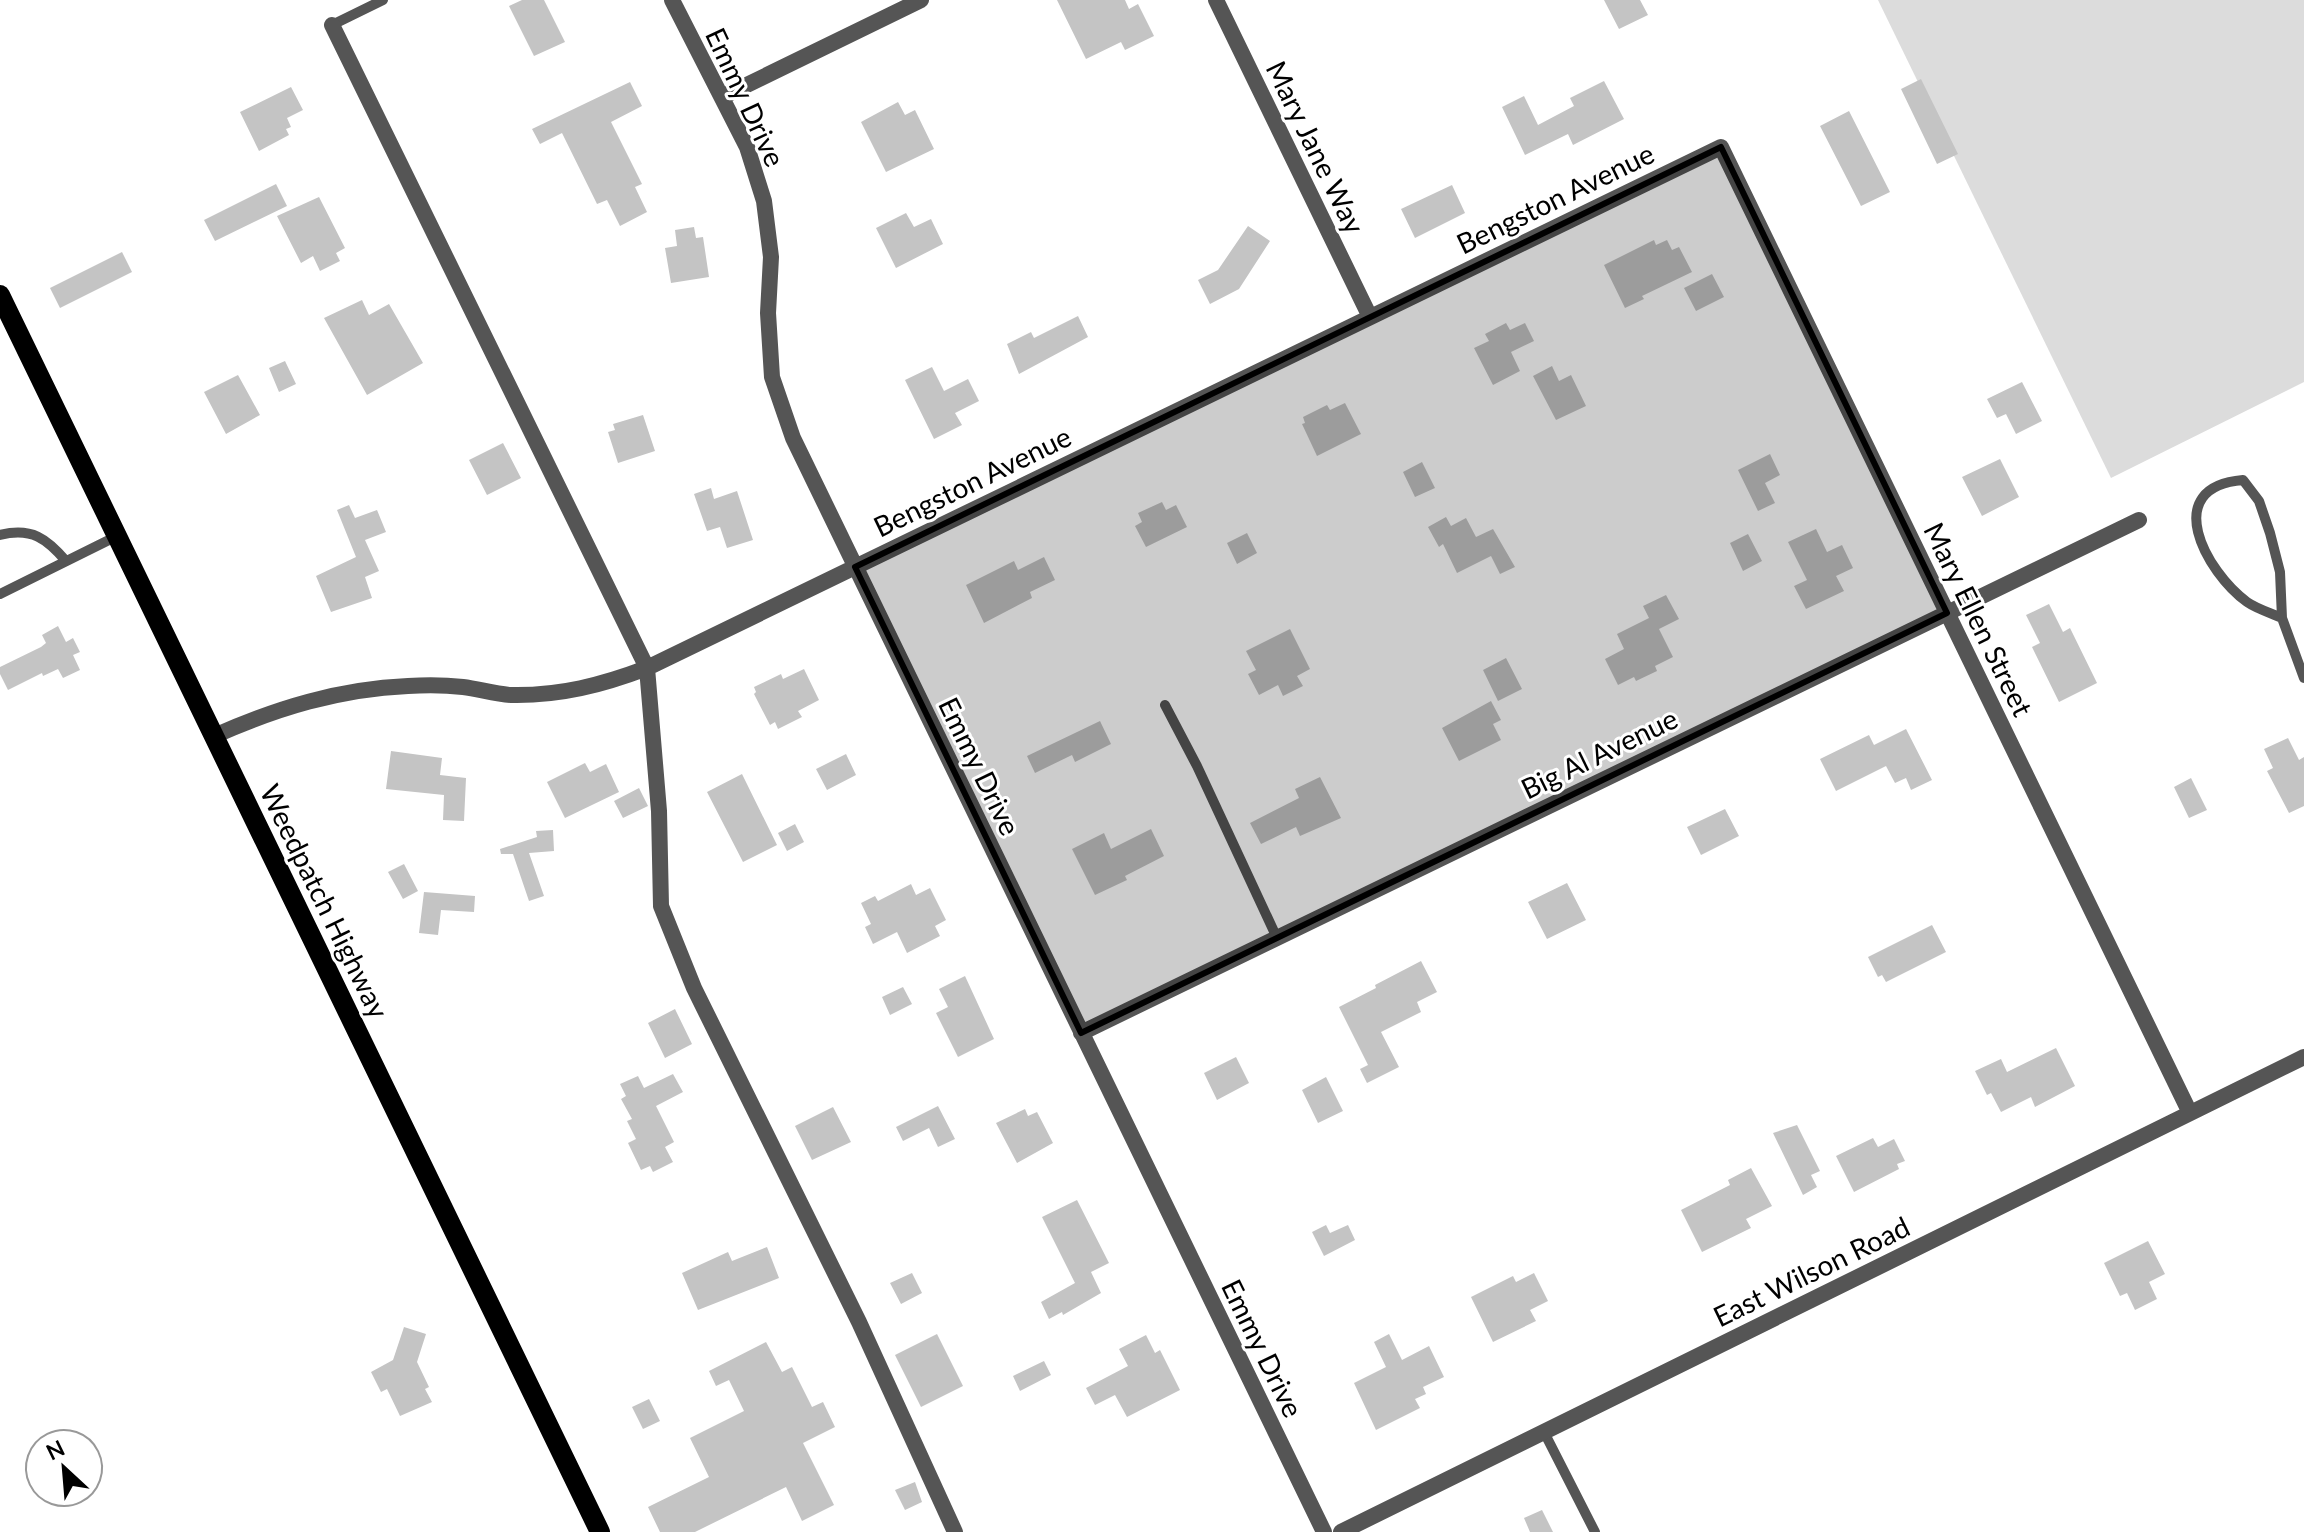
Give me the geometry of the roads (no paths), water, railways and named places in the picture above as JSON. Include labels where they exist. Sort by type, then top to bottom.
[{"type":"main road","name":"Weedpatch Highway","points":[[0,295],[600,1532]]},
{"type":"street","name":"Emmy Drive","points":[[672,0],[747,147],[764,201],[771,257],[768,313],[772,377],[793,438],[1324,1532]]},
{"type":"street","points":[[722,97],[921,0]]},
{"type":"street","name":"Mary Jane Way","points":[[1216,0],[1370,317]]},
{"type":"street","points":[[332,25],[647,668],[659,811],[661,906],[694,988],[859,1322],[955,1532]]},
{"type":"street","name":"Bengston Avenue","points":[[214,736],[261,715],[309,700],[359,690],[410,685],[461,687],[508,695],[556,694],[603,685],[647,668],[1721,147]]},
{"type":"street","name":"Mary Ellen Street","points":[[1721,147],[2190,1113]]},
{"type":"street","name":"Big Al Avenue","points":[[1081,1033],[2139,520]]},
{"type":"street","name":"East Wilson Road","points":[[1341,1532],[2304,1057]]},
{"type":"lane","points":[[332,25],[383,0]]},
{"type":"lane","points":[[2282,618],[2248,603],[2212,568],[2201,544],[2196,532],[2196,514],[2203,495],[2221,482],[2243,480],[2259,501],[2280,572],[2282,618],[2304,678]]},
{"type":"lane","points":[[0,535],[36,535],[48,541],[66,561]]},
{"type":"lane","points":[[0,594],[117,536]]},
{"type":"lane","points":[[1165,705],[1197,766],[1277,938]]},
{"type":"lane","points":[[1544,1432],[1595,1532]]}]
